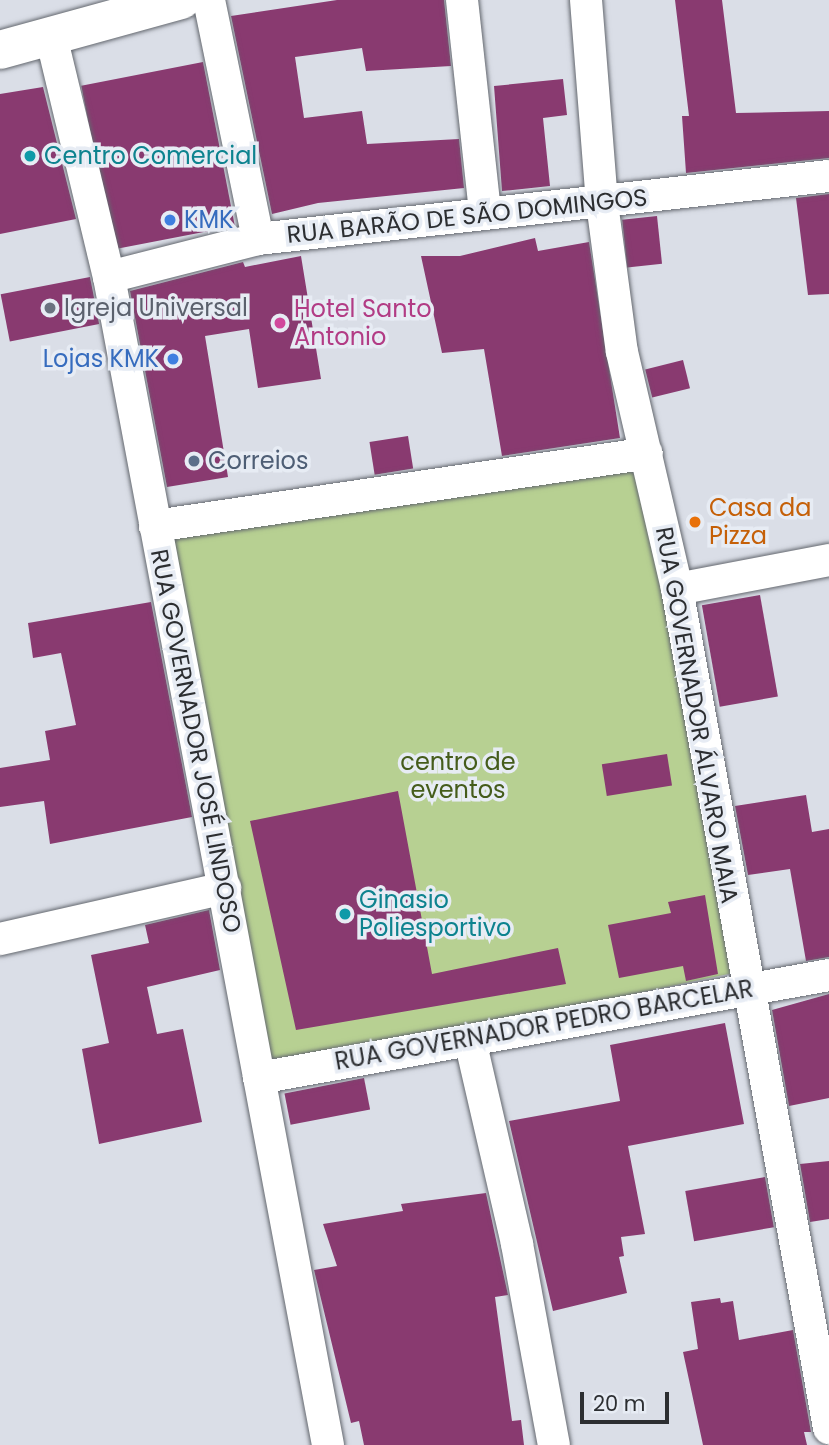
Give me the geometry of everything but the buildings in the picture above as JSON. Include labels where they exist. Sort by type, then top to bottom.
[{"type":"main road","points":[[0,50],[52,40],[181,0]]},
{"type":"street","points":[[209,0],[258,239]]},
{"type":"street","points":[[462,0],[485,211]]},
{"type":"street","name":"RUA GOVERNADOR ÁLVARO MAIA","points":[[586,0],[602,203],[622,352],[677,589],[829,1428]]},
{"type":"street","name":"RUA GOVERNADOR JOSÉ LINDOSO","points":[[52,40],[109,276],[328,1445]]},
{"type":"street","name":"RUA BARÃO DE SÃO DOMINGOS","points":[[109,276],[258,239],[485,211],[602,203],[829,176]]},
{"type":"street","points":[[155,526],[647,453]]},
{"type":"street","points":[[677,589],[829,560]]},
{"type":"street","points":[[0,939],[225,888]]},
{"type":"street","name":"RUA GOVERNADOR PEDRO BARCELAR","points":[[259,1077],[748,987],[829,975]]},
{"type":"street","points":[[470,1040],[517,1244],[554,1445]]},
{"type":"green space","name":"centro de eventos","points":[[647,463],[738,972],[481,1026],[265,1060],[169,530]]},
{"type":"place","name":"Centro Comercial","points":[[30,156]]},
{"type":"place","name":"KMK","points":[[170,220]]},
{"type":"place","name":"Igreja Universal","points":[[50,308]]},
{"type":"place","name":"Hotel Santo Antonio","points":[[280,323]]},
{"type":"place","name":"Lojas KMK","points":[[173,359]]},
{"type":"place","name":"Correios","points":[[194,461]]},
{"type":"place","name":"Casa da Pizza","points":[[695,522]]},
{"type":"place","name":"Ginasio Poliesportivo","points":[[345,914]]}]
